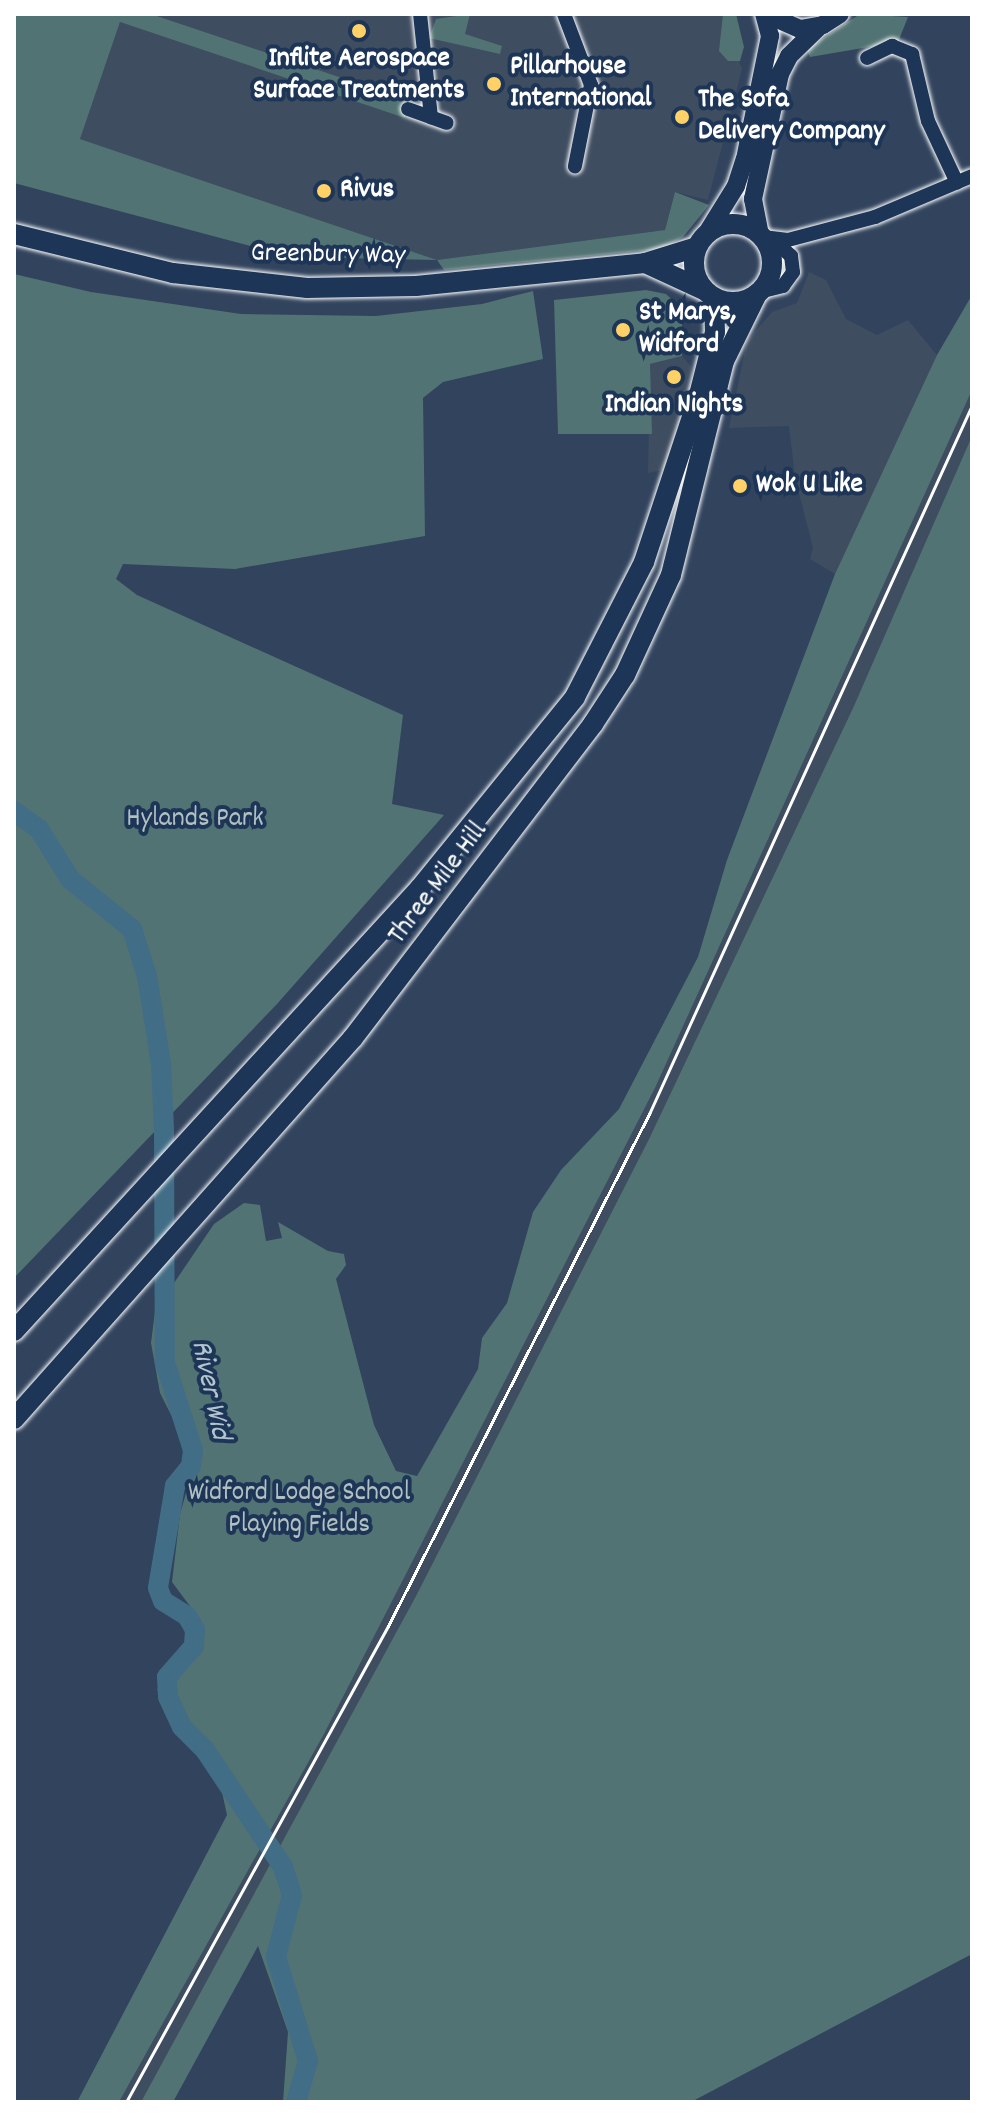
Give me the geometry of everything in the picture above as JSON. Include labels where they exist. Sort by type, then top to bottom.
[{"type":"highway","points":[[732,224],[765,237],[772,264],[758,293],[740,302],[709,294],[694,269],[702,240],[732,224]]},
{"type":"highway","name":"Greenbury Way","points":[[14,234],[173,273],[307,288],[416,286],[594,264],[645,263],[702,240]]},
{"type":"highway","name":"Greenbury Way","points":[[645,263],[709,294]]},
{"type":"highway","name":"Three Mile Hill","points":[[14,1419],[413,965],[565,765],[625,675],[673,570],[724,361],[758,293]]},
{"type":"highway","name":"Three Mile Hill","points":[[14,1331],[472,829],[530,758],[595,664],[644,562],[682,453],[715,332],[709,294]]},
{"type":"main road","points":[[765,14],[795,28],[820,26]]},
{"type":"main road","points":[[702,240],[736,186],[745,159],[770,36],[765,14]]},
{"type":"main road","points":[[765,237],[753,199],[780,74],[789,56],[820,26],[840,14]]},
{"type":"street","points":[[420,14],[431,117]]},
{"type":"street","points":[[564,14],[591,85],[575,166]]},
{"type":"street","points":[[867,58],[892,46],[912,54],[928,121],[957,183]]},
{"type":"street","points":[[408,109],[447,123]]},
{"type":"street","points":[[765,237],[788,240],[906,207],[972,176]]},
{"type":"street","points":[[758,293],[783,286],[806,239],[836,227]]},
{"type":"street","points":[[765,237],[786,249],[794,266]]},
{"type":"shaded area","points":[[151,14],[722,14],[742,69],[708,200],[675,192],[665,230],[437,260],[80,139],[120,22],[406,118],[410,101]]},
{"type":"shaded area","points":[[809,272],[826,280],[846,319],[877,335],[908,320],[937,355],[835,574],[810,559],[813,548],[795,477],[789,426],[729,428],[747,341],[772,312],[797,303]]},
{"type":"shaded area","points":[[682,356],[691,366],[693,383],[666,469],[648,473],[650,364]]},
{"type":"shaded area","points":[[972,390],[972,436],[853,708],[649,1139],[416,1596],[201,1995],[141,2102],[119,2102],[324,1734],[655,1088]]},
{"type":"green space","points":[[14,14],[151,14],[411,101],[405,118],[120,22],[80,139],[437,260],[292,257],[14,183]]},
{"type":"green space","points":[[470,14],[465,34],[502,46],[500,54],[429,38],[436,19]]},
{"type":"green space","points":[[723,14],[736,14],[744,47],[740,61],[728,61],[719,51]]},
{"type":"green space","points":[[860,14],[908,17],[898,42],[810,57],[807,49]]},
{"type":"green space","points":[[675,192],[709,205],[683,237],[661,249],[444,270],[437,260],[665,230]]},
{"type":"green space","name":"Hylands Park","points":[[14,274],[91,292],[241,314],[376,316],[482,304],[533,291],[543,359],[443,382],[423,398],[425,536],[235,569],[123,564],[116,579],[137,595],[403,715],[392,804],[444,815],[277,1004],[14,1278]]},
{"type":"green space","points":[[646,290],[666,294],[682,309],[682,356],[650,364],[652,434],[558,434],[554,300]]},
{"type":"green space","name":"Widford Lodge School Playing Fields","points":[[972,295],[972,390],[655,1088],[324,1734],[119,2102],[77,2102],[227,1815],[213,1751],[176,1733],[157,1689],[178,1677],[201,1641],[201,1621],[172,1582],[180,1514],[195,1462],[160,1393],[151,1343],[155,1311],[214,1224],[244,1203],[260,1205],[266,1241],[282,1238],[278,1222],[328,1251],[344,1254],[346,1265],[336,1279],[374,1425],[396,1471],[417,1476],[478,1369],[482,1338],[507,1303],[533,1212],[561,1170],[619,1109],[698,957],[727,860],[835,574],[937,355]]},
{"type":"green space","points":[[972,436],[972,1954],[691,2102],[283,2102],[288,2032],[258,1946],[173,2102],[141,2102],[416,1596],[649,1139],[853,708]]},
{"type":"waterway","name":"River Wid","points":[[14,811],[39,829],[70,879],[132,929],[147,976],[161,1063],[165,1363],[193,1450],[191,1466],[175,1486],[158,1588],[163,1601],[187,1616],[195,1630],[194,1646],[167,1677],[168,1697],[182,1727],[205,1750],[283,1867],[292,1895],[276,1957],[308,2061],[296,2102]]},
{"type":"railway","points":[[126,2102],[388,1626],[649,1114],[972,405]]},
{"type":"place","name":"Inflite Aerospace Surface Treatments","points":[[359,31]]},
{"type":"place","name":"Pillarhouse International","points":[[494,84]]},
{"type":"place","name":"The Sofa Delivery Company","points":[[682,117]]},
{"type":"place","name":"Rivus","points":[[324,191]]},
{"type":"place","name":"St Marys, Widford","points":[[623,330]]},
{"type":"place","name":"Indian Nights","points":[[674,377]]},
{"type":"place","name":"Wok U Like","points":[[740,486]]}]
